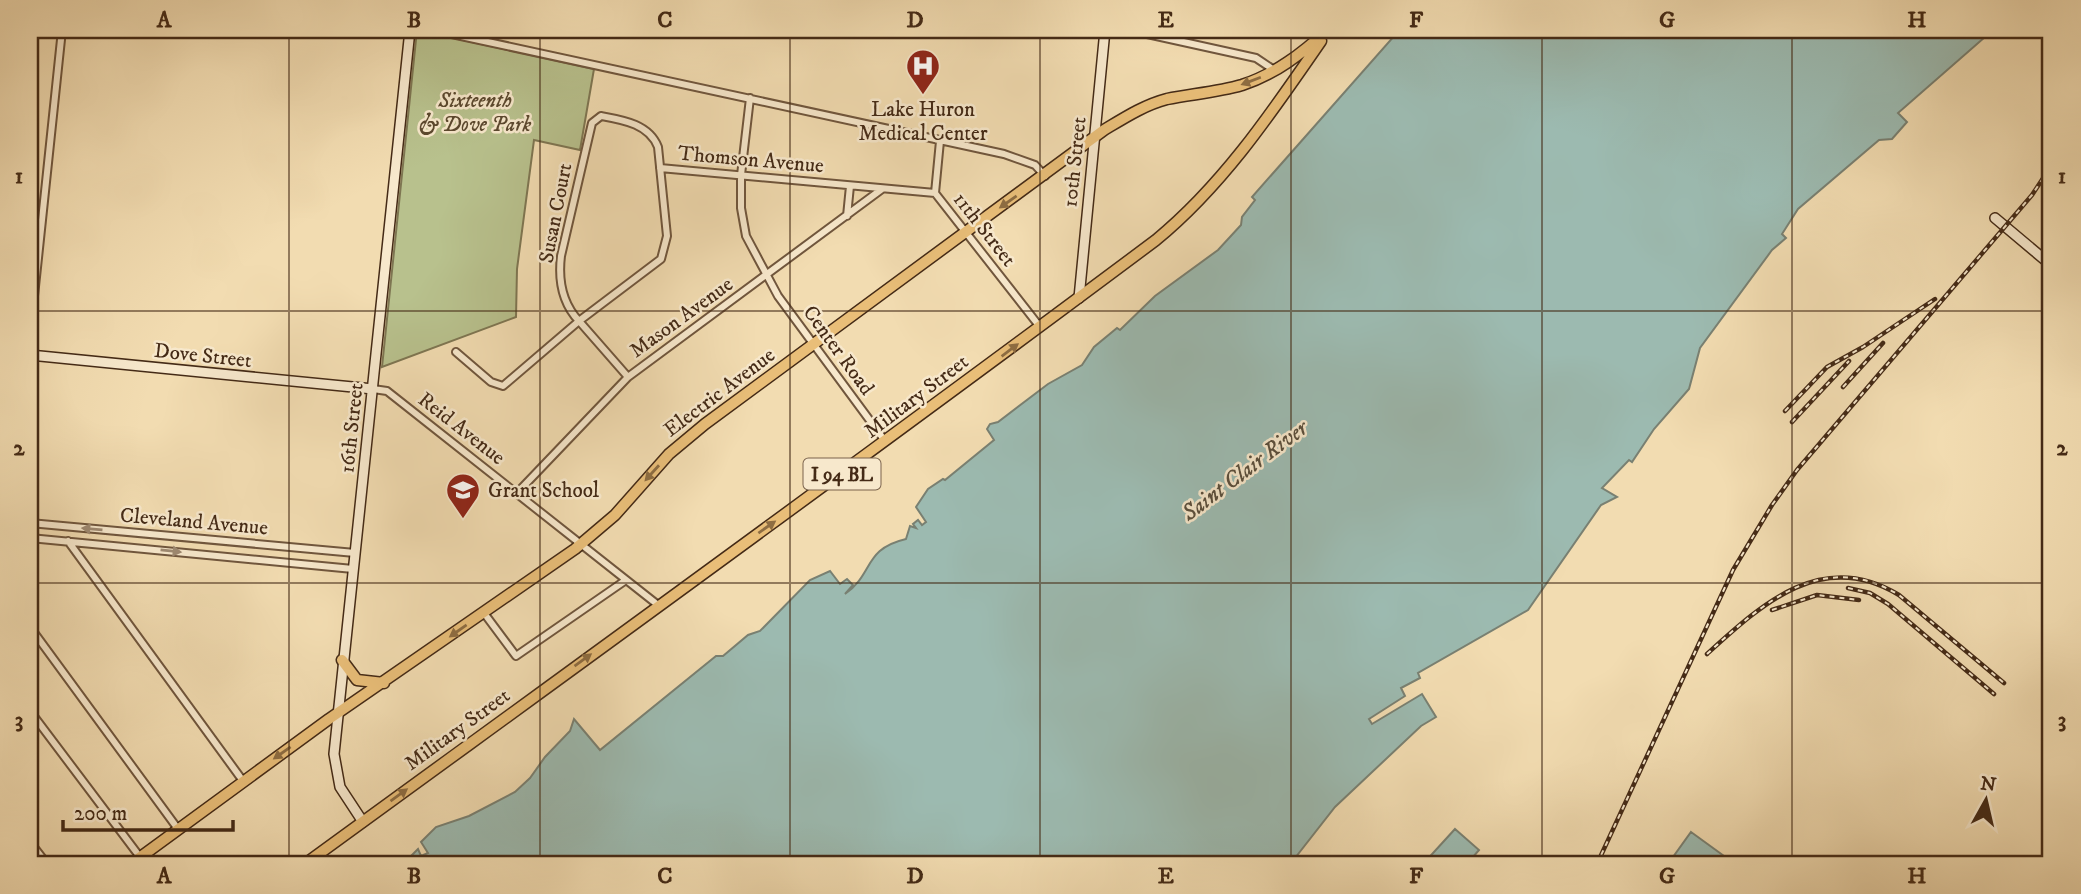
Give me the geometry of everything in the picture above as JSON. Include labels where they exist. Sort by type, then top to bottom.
[{"type":"main road","name":"Electric Avenue","points":[[135,861],[243,781],[581,544],[615,515],[682,442],[1095,137],[1149,106],[1241,85],[1277,69],[1328,30]]},
{"type":"main road","name":"Military Street","points":[[305,864],[658,605],[886,443],[1192,210],[1226,171],[1328,30]]},
{"type":"main road","points":[[1277,69],[1287,82],[1285,92]]},
{"type":"main road","points":[[342,660],[357,680],[384,683]]},
{"type":"street","points":[[30,334],[62,30]]},
{"type":"street","name":"16th Street","points":[[363,821],[345,797],[335,772],[338,714],[410,30]]},
{"type":"street","points":[[433,30],[1025,161],[1035,164],[1045,176]]},
{"type":"street","name":"10th Street","points":[[1079,298],[1105,30]]},
{"type":"street","points":[[1129,30],[1256,58],[1277,69]]},
{"type":"street","name":"Center Road","points":[[750,98],[741,175],[741,208],[746,236],[778,296],[886,443]]},
{"type":"street","name":"Thomson Avenue","points":[[594,118],[608,118],[650,132],[658,146],[660,167],[935,193]]},
{"type":"street","name":"Susan Court","points":[[594,118],[560,267],[564,297],[579,321],[628,377]]},
{"type":"street","name":"11th Street","points":[[940,141],[935,193],[1040,327]]},
{"type":"street","points":[[456,352],[491,382],[503,386],[579,321],[654,267],[665,253],[667,236],[660,167]]},
{"type":"street","points":[[847,216],[850,186]]},
{"type":"street","name":"Mason Avenue","points":[[517,493],[628,377],[882,189]]},
{"type":"street","points":[[1995,218],[2051,265]]},
{"type":"street","name":"Dove Street","points":[[30,355],[373,389]]},
{"type":"street","name":"Reid Avenue","points":[[373,389],[387,391],[658,605]]},
{"type":"street","name":"Cleveland Avenue","points":[[30,523],[355,553]]},
{"type":"street","name":"Cleveland Avenue","points":[[30,538],[353,569]]},
{"type":"street","points":[[68,541],[243,781]]},
{"type":"street","points":[[484,613],[516,656],[626,580]]},
{"type":"street","points":[[30,627],[178,829]]},
{"type":"street","points":[[30,711],[50,735],[135,861]]},
{"type":"street","points":[[30,842],[47,864]]},
{"type":"green space","name":"Sixteenth & Dove Park","points":[[417,30],[594,69],[580,150],[534,140],[517,269],[516,317],[382,367]]},
{"type":"water","name":"Saint Clair River","points":[[1393,30],[1993,30],[1898,113],[1907,122],[1892,139],[1879,140],[1798,209],[1782,234],[1786,238],[1772,250],[1700,348],[1689,389],[1654,429],[1632,462],[1629,460],[1602,488],[1617,497],[1601,505],[1528,610],[1418,673],[1420,678],[1401,688],[1405,696],[1369,719],[1372,724],[1422,694],[1436,717],[1421,726],[1335,807],[1295,858],[1281,864],[395,864],[406,857],[408,859],[418,849],[421,856],[428,853],[421,842],[436,827],[469,816],[515,792],[570,731],[574,719],[600,750],[716,656],[723,656],[748,635],[760,631],[810,580],[830,571],[840,584],[847,579],[853,585],[845,594],[861,578],[882,549],[906,539],[910,526],[916,528],[913,524],[918,520],[922,525],[926,522],[916,507],[928,489],[945,480],[994,440],[987,429],[990,424],[998,422],[1048,384],[1082,365],[1094,347],[1117,328],[1120,330],[1155,296],[1218,250],[1241,225],[1242,217],[1255,200],[1252,197],[1396,34]]},
{"type":"water","points":[[1455,829],[1479,850],[1467,864],[1423,864]]},
{"type":"water","points":[[1691,832],[1735,864],[1668,864]]},
{"type":"railway","points":[[1597,864],[1733,570],[1772,505],[1797,470],[2032,195],[2051,166]]},
{"type":"railway","points":[[1785,411],[1827,367],[1863,347],[1935,299]]},
{"type":"railway","points":[[1843,387],[1883,343]]},
{"type":"railway","points":[[1792,422],[1849,361]]},
{"type":"railway","points":[[1707,654],[1749,617],[1795,588],[1819,580],[1844,577],[1871,582],[1899,595],[2004,683]]},
{"type":"railway","points":[[1848,588],[1870,593],[1888,604],[1994,694]]},
{"type":"railway","points":[[1772,610],[1817,595],[1859,600]]},
{"type":"place","name":"Lake Huron Medical Center","points":[[923,96]]},
{"type":"place","name":"Grant School","points":[[463,520]]}]
